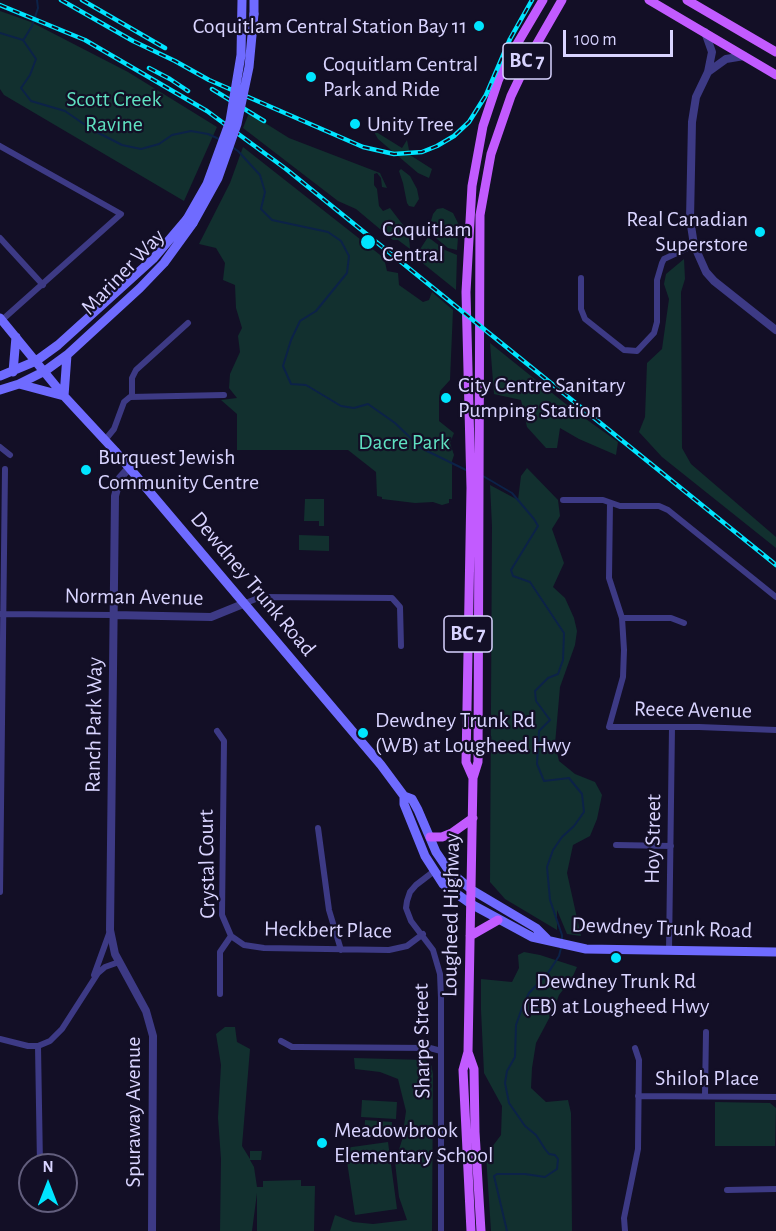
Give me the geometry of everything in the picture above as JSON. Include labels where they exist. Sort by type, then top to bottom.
[{"type":"main road","name":"Mariner Way","points":[[0,376],[36,361],[58,345],[153,259],[190,221],[207,184],[230,121],[241,55],[242,0]]},
{"type":"main road","name":"Mariner Way","points":[[0,390],[45,372],[67,355],[140,288],[169,256],[215,184],[237,124],[249,67],[254,0]]},
{"type":"main road","name":"Lougheed Highway","points":[[473,778],[466,762],[471,464],[466,292],[474,168],[483,126],[498,81],[507,61],[543,0]]},
{"type":"main road","name":"Lougheed Highway","points":[[471,1231],[463,1070],[468,1052],[473,778],[478,762],[479,245],[483,190],[495,144],[520,75],[562,0]]},
{"type":"main road","points":[[649,0],[776,75]]},
{"type":"main road","points":[[687,0],[776,52]]},
{"type":"main road","name":"Dewdney Trunk Road","points":[[1,319],[64,396],[105,440],[376,759],[404,796],[412,799],[436,852],[449,871],[472,890],[536,928],[548,939]]},
{"type":"main road","points":[[13,372],[16,338]]},
{"type":"main road","points":[[19,384],[64,396],[67,355]]},
{"type":"main road","name":"Dewdney Trunk Road","points":[[404,796],[404,804],[418,842],[433,872],[443,884],[471,904],[532,937],[574,947],[776,952]]},
{"type":"main road","points":[[430,837],[442,837],[452,833],[473,818]]},
{"type":"main road","points":[[470,936],[498,920]]},
{"type":"main road","name":"Lougheed Highway","points":[[468,1052],[474,1069],[481,1231]]},
{"type":"street","points":[[705,33],[712,52],[708,72],[699,89],[692,122],[690,219],[694,245],[706,272],[714,281],[776,330]]},
{"type":"street","points":[[708,72],[726,59],[744,56]]},
{"type":"street","points":[[0,146],[122,214],[43,285],[1,319]]},
{"type":"street","points":[[0,238],[43,285]]},
{"type":"street","points":[[581,278],[581,309],[585,320],[624,350],[637,351],[654,333],[657,322],[657,280],[662,263],[694,245]]},
{"type":"street","points":[[132,396],[132,378],[136,370],[188,323]]},
{"type":"street","points":[[105,440],[114,429],[125,400],[132,396],[224,395]]},
{"type":"street","points":[[0,447],[10,455]]},
{"type":"street","name":"Ranch Park Way","points":[[91,984],[110,930],[115,496],[120,478],[129,468]]},
{"type":"street","points":[[0,892],[5,469]]},
{"type":"street","points":[[563,500],[603,500],[620,506],[659,506],[668,510],[776,597]]},
{"type":"street","points":[[610,502],[609,578],[622,618],[671,618],[684,623]]},
{"type":"street","name":"Norman Avenue","points":[[2,614],[211,617],[261,597],[392,598],[400,607],[401,646]]},
{"type":"street","name":"Reece Avenue","points":[[622,618],[623,677],[609,727],[776,730]]},
{"type":"street","name":"Hoy Street","points":[[669,951],[672,727]]},
{"type":"street","name":"Crystal Court","points":[[217,731],[224,741],[222,915],[231,936],[220,952],[220,994]]},
{"type":"street","points":[[318,828],[329,910],[340,950]]},
{"type":"street","points":[[616,845],[671,846]]},
{"type":"street","name":"Sharpe Street","points":[[433,872],[416,885],[407,901],[406,908],[411,921],[433,950],[438,964],[441,998],[441,1231]]},
{"type":"street","name":"Spuraway Avenue","points":[[110,930],[112,946],[118,962],[147,1011],[153,1036],[152,1231]]},
{"type":"street","name":"Heckbert Place","points":[[231,936],[244,945],[256,947],[340,950],[400,949],[423,934]]},
{"type":"street","name":"Ranch Park Way","points":[[38,1046],[50,1041],[63,1029],[102,969],[118,962]]},
{"type":"street","points":[[705,1095],[706,1032]]},
{"type":"street","points":[[0,1039],[14,1044],[38,1046],[40,1153]]},
{"type":"street","points":[[281,1041],[292,1047],[430,1048],[441,1051]]},
{"type":"street","points":[[625,1231],[624,1218],[638,1149],[639,1060],[635,1048]]},
{"type":"street","name":"Shiloh Place","points":[[638,1096],[776,1096]]},
{"type":"street","points":[[727,1190],[776,1190]]},
{"type":"green space","name":"Scott Creek Ravine","points":[[0,11],[31,22],[128,72],[217,127],[184,201],[4,95],[0,89]]},
{"type":"green space","points":[[249,113],[289,138],[380,173],[387,188],[382,187],[381,178],[377,173],[374,174],[379,206],[383,211],[390,208],[403,225],[409,235],[410,249],[398,240],[393,240],[356,209],[338,201],[243,128]]},
{"type":"green space","points":[[373,130],[402,148],[407,140],[410,155],[432,169],[429,178],[418,173],[378,139]]},
{"type":"green space","name":"Dacre Park","points":[[243,147],[384,258],[387,271],[398,273],[399,285],[423,302],[429,300],[432,292],[453,310],[450,380],[440,391],[439,402],[439,421],[454,433],[450,443],[454,455],[452,499],[449,499],[449,503],[442,505],[433,502],[415,503],[382,499],[377,496],[376,472],[348,450],[237,450],[237,414],[221,400],[237,398],[229,388],[230,374],[240,352],[238,336],[242,328],[236,308],[235,285],[223,280],[225,263],[216,248],[199,244],[230,183]]},
{"type":"green space","points":[[401,169],[410,176],[417,189],[419,199],[414,207],[407,203],[399,171]]},
{"type":"green space","points":[[443,208],[453,213],[459,225],[457,250],[448,248],[431,234],[433,230],[430,225],[434,224],[431,221],[433,214],[437,209]]},
{"type":"green space","points":[[428,237],[445,250],[457,255],[456,290],[415,257]]},
{"type":"green space","points":[[684,259],[685,279],[681,292],[682,448],[691,464],[776,537],[776,548],[662,457],[639,432],[645,417],[647,363],[662,349],[669,299],[664,284],[666,274]]},
{"type":"green space","points":[[490,343],[572,409],[618,442],[616,455],[560,428],[557,448],[546,448],[527,427],[521,400],[494,394]]},
{"type":"green space","points":[[527,468],[558,500],[560,516],[552,529],[564,563],[553,587],[565,598],[577,631],[575,645],[560,687],[555,744],[559,761],[575,774],[595,782],[602,795],[597,819],[590,836],[573,845],[567,873],[581,936],[567,934],[557,910],[557,930],[505,899],[490,882],[492,526],[490,485],[518,500],[521,476]]},
{"type":"green space","points":[[305,499],[324,499],[324,526],[319,526],[319,521],[304,521]]},
{"type":"green space","points":[[299,535],[329,536],[329,551],[299,550]]},
{"type":"green space","points":[[524,952],[577,967],[559,995],[536,1043],[531,1088],[546,1102],[568,1100],[571,1113],[572,1231],[491,1231],[486,1155],[501,1135],[502,1106],[484,1073],[481,979],[512,982],[519,968],[518,955]]},
{"type":"green space","points":[[225,1027],[235,1027],[237,1042],[250,1049],[242,1146],[250,1159],[250,1151],[262,1151],[261,1160],[250,1160],[254,1167],[257,1187],[263,1187],[263,1181],[301,1180],[301,1186],[315,1186],[314,1231],[257,1231],[257,1193],[252,1231],[220,1231],[221,1159],[218,1118],[221,1065],[216,1034]]},
{"type":"green space","points":[[354,1058],[425,1060],[431,1064],[433,1074],[432,1231],[330,1231],[335,1215],[353,1222],[373,1224],[407,1220],[399,1197],[395,1162],[402,1140],[406,1111],[398,1079],[380,1072],[355,1069]]},
{"type":"green space","points":[[362,1100],[397,1102],[396,1119],[361,1117]]},
{"type":"green space","points":[[715,1102],[770,1103],[776,1108],[775,1146],[715,1146]]},
{"type":"green space","points":[[365,1120],[392,1122],[391,1139],[364,1137]]},
{"type":"green space","points":[[388,1142],[397,1209],[355,1215],[345,1148]]},
{"type":"waterway","points":[[24,39],[32,26],[38,8],[37,0]]},
{"type":"waterway","points":[[0,33],[23,40]]},
{"type":"waterway","points":[[23,40],[36,59],[30,75],[21,88],[31,101],[65,111],[91,129],[122,145],[141,149],[159,144],[172,135],[191,131],[219,139]]},
{"type":"waterway","points":[[232,147],[260,175],[265,192],[261,209],[272,220],[328,232],[341,241],[349,256],[347,273],[316,311],[300,321],[291,340],[283,366],[291,384],[306,385],[341,406],[354,408],[368,404],[395,423],[421,448],[466,470]]},
{"type":"waterway","points":[[483,476],[512,493],[538,526],[511,570],[513,576],[530,582],[564,633],[563,660],[558,674],[548,678],[535,691],[536,701],[550,720],[539,731],[537,764],[544,781],[569,778],[582,794],[584,812],[553,850],[547,867],[550,900],[562,935],[562,942]]},
{"type":"waterway","points":[[507,1231],[494,1176],[497,1174],[525,1174],[545,1177],[557,1169],[558,1159],[555,1155],[549,1154],[509,1103],[505,1083],[507,1071],[515,1057],[516,1025],[522,1008],[529,993],[548,973],[559,956],[561,948]]},
{"type":"railway","points":[[61,0],[133,41],[209,80],[363,147],[394,154],[422,152],[437,146],[454,136],[469,122],[486,95],[510,39],[532,0]]},
{"type":"railway","points":[[82,0],[165,48]]},
{"type":"railway","points":[[0,5],[85,40],[207,111],[286,169],[776,565]]},
{"type":"railway","points":[[149,68],[188,91]]},
{"type":"railway","points":[[212,89],[264,121]]},
{"type":"place","name":"Coquitlam Central Station Bay 11","points":[[479,26]]},
{"type":"place","name":"Coquitlam Central Park and Ride","points":[[311,77]]},
{"type":"place","name":"Unity Tree","points":[[355,124]]},
{"type":"place","name":"Real Canadian Superstore","points":[[760,232]]},
{"type":"place","name":"Coquitlam Central","points":[[368,242]]},
{"type":"place","name":"City Centre Sanitary Pumping Station","points":[[446,398]]},
{"type":"place","name":"Burquest Jewish Community Centre","points":[[86,470]]},
{"type":"place","name":"Dewdney Trunk Rd (WB) at Lougheed Hwy","points":[[363,733]]},
{"type":"place","name":"Dewdney Trunk Rd (EB) at Lougheed Hwy","points":[[616,958]]},
{"type":"place","name":"Meadowbrook Elementary School","points":[[322,1143]]}]
